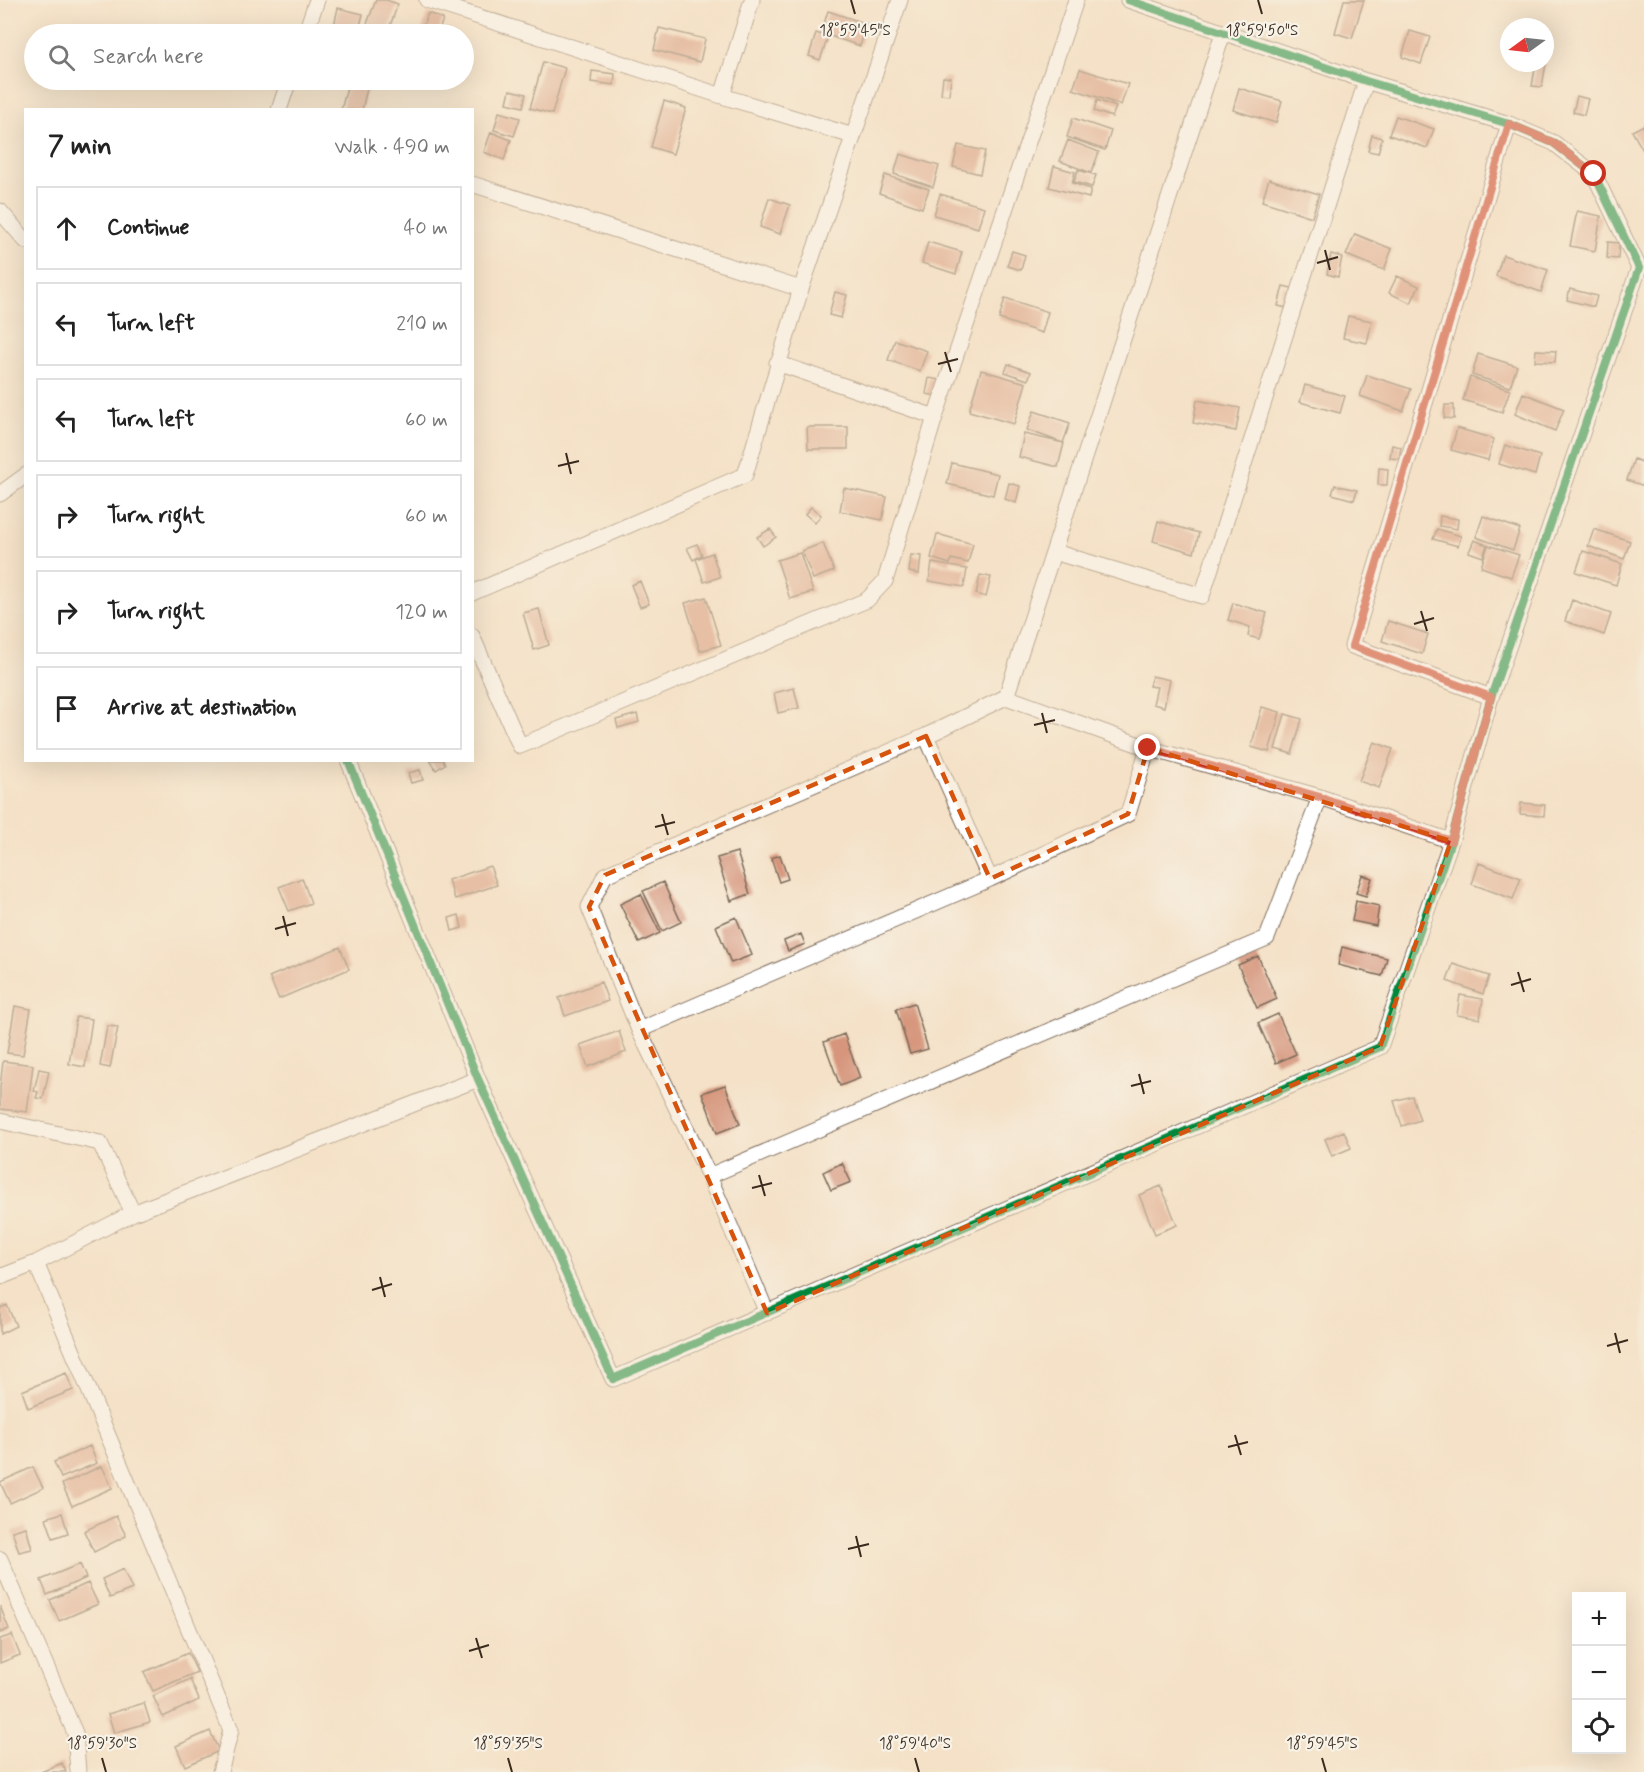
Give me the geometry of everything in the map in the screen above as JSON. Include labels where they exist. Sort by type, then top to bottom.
[{"type":"street","points":[[309,24],[317,0]]},
{"type":"street","points":[[426,0],[853,136]]},
{"type":"street","points":[[722,96],[752,0]]},
{"type":"street","points":[[474,592],[745,476],[801,289],[900,0]]},
{"type":"street","points":[[474,641],[520,746],[867,600],[885,581],[935,417],[1076,0]]},
{"type":"street","points":[[349,762],[478,1079],[613,1380],[1380,1047],[1451,841],[1491,697],[1639,268],[1594,174],[1554,143],[1509,124],[1366,81],[1128,0]]},
{"type":"street","points":[[767,1313],[709,1176],[639,1030],[589,908],[605,875],[926,736],[1006,697],[1223,33]]},
{"type":"street","points":[[1054,552],[1202,596],[1366,81]]},
{"type":"street","points":[[280,108],[286,90]]},
{"type":"street","points":[[1491,697],[1352,646],[1509,124]]},
{"type":"street","points":[[474,185],[801,289]]},
{"type":"street","points":[[0,211],[24,239]]},
{"type":"street","points":[[777,363],[935,417]]},
{"type":"street","points":[[0,494],[24,476]]},
{"type":"street","points":[[1006,697],[1148,748],[1320,797],[1451,841]]},
{"type":"street","points":[[926,736],[990,879]]},
{"type":"street","points":[[639,1030],[990,879],[1128,814],[1148,748]]},
{"type":"street","points":[[709,1176],[1266,938],[1320,797]]},
{"type":"street","points":[[0,1277],[36,1263],[133,1213],[478,1079]]},
{"type":"street","points":[[0,1121],[100,1143],[133,1213]]},
{"type":"street","points":[[36,1263],[231,1730],[220,1772]]},
{"type":"street","points":[[0,1559],[75,1733],[78,1772]]},
{"type":"highlighted area","points":[[926,736],[990,879],[1128,814],[1148,748],[1451,841],[1380,1047],[767,1313],[589,907],[605,875]]},
{"type":"building","points":[[376,0],[398,4],[391,24],[367,24]]},
{"type":"building","points":[[1344,0],[1364,0],[1352,38],[1335,33]]},
{"type":"building","points":[[338,8],[363,14],[360,24],[334,24]]},
{"type":"building","points":[[828,11],[867,24],[860,46],[821,33]]},
{"type":"building","points":[[428,13],[443,19],[441,24],[424,24]]},
{"type":"building","points":[[659,28],[705,39],[700,62],[654,50]]},
{"type":"building","points":[[1410,31],[1430,37],[1421,64],[1402,57]]},
{"type":"building","points":[[816,33],[828,37],[820,60],[809,56]]},
{"type":"building","points":[[543,62],[565,68],[552,114],[530,108]]},
{"type":"building","points":[[1080,69],[1128,84],[1121,105],[1073,89]]},
{"type":"building","points":[[592,71],[615,74],[614,85],[591,82]]},
{"type":"building","points":[[1534,72],[1544,72],[1542,87],[1532,86]]},
{"type":"building","points":[[943,77],[951,78],[949,95],[941,94]]},
{"type":"building","points":[[1239,88],[1282,101],[1276,123],[1233,110]]},
{"type":"building","points":[[346,90],[367,90],[362,108],[342,108]]},
{"type":"building","points":[[510,90],[526,94],[523,107],[507,103]]},
{"type":"building","points":[[1577,96],[1588,99],[1584,115],[1573,112]]},
{"type":"building","points":[[1097,100],[1116,107],[1112,117],[1094,111]]},
{"type":"building","points":[[664,101],[686,108],[673,154],[651,147]]},
{"type":"building","points":[[499,112],[520,118],[514,136],[494,130]]},
{"type":"building","points":[[1396,116],[1434,129],[1427,148],[1389,135]]},
{"type":"building","points":[[1073,118],[1111,131],[1105,150],[1067,137]]},
{"type":"building","points":[[1644,125],[1644,152],[1632,131]]},
{"type":"building","points":[[491,132],[511,140],[504,160],[484,152]]},
{"type":"building","points":[[1372,135],[1382,138],[1378,153],[1368,151]]},
{"type":"building","points":[[1068,140],[1099,152],[1091,173],[1060,161]]},
{"type":"building","points":[[958,145],[985,151],[980,174],[953,167]]},
{"type":"building","points":[[900,154],[939,166],[933,187],[894,174]]},
{"type":"building","points":[[1054,166],[1075,172],[1072,183],[1091,189],[1089,198],[1049,187]]},
{"type":"building","points":[[1078,170],[1096,175],[1092,187],[1074,182]]},
{"type":"building","points":[[885,175],[929,189],[922,208],[879,193]]},
{"type":"building","points":[[1269,179],[1319,194],[1312,217],[1262,201]]},
{"type":"building","points":[[940,194],[984,207],[978,228],[934,215]]},
{"type":"building","points":[[769,198],[790,205],[780,234],[760,227]]},
{"type":"building","points":[[1577,211],[1601,216],[1595,251],[1570,246]]},
{"type":"building","points":[[1355,234],[1392,249],[1384,270],[1346,255]]},
{"type":"building","points":[[928,242],[962,252],[956,274],[922,263]]},
{"type":"building","points":[[1608,242],[1619,243],[1618,259],[1607,258]]},
{"type":"building","points":[[1012,251],[1025,255],[1021,270],[1007,266]]},
{"type":"building","points":[[1331,254],[1342,257],[1338,277],[1327,274]]},
{"type":"building","points":[[1503,255],[1548,270],[1541,292],[1496,276]]},
{"type":"building","points":[[1397,276],[1419,286],[1411,303],[1389,293]]},
{"type":"building","points":[[1283,286],[1292,288],[1287,308],[1278,306]]},
{"type":"building","points":[[1570,289],[1597,296],[1594,307],[1567,300]]},
{"type":"building","points":[[835,292],[847,295],[841,318],[829,315]]},
{"type":"building","points":[[1005,298],[1048,312],[1042,333],[999,319]]},
{"type":"building","points":[[1348,316],[1372,321],[1367,343],[1343,338]]},
{"type":"building","points":[[895,340],[927,351],[920,371],[888,360]]},
{"type":"building","points":[[1536,350],[1556,351],[1555,362],[1535,361]]},
{"type":"building","points":[[1478,354],[1517,366],[1510,387],[1472,375]]},
{"type":"building","points":[[1008,364],[1031,372],[1028,380],[1005,372]]},
{"type":"building","points":[[981,370],[1026,383],[1014,424],[969,411]]},
{"type":"building","points":[[1367,375],[1411,389],[1403,411],[1360,396]]},
{"type":"building","points":[[1470,377],[1510,390],[1502,412],[1463,400]]},
{"type":"building","points":[[929,378],[940,380],[937,396],[926,394]]},
{"type":"building","points":[[1305,385],[1345,396],[1340,413],[1300,402]]},
{"type":"building","points":[[1523,393],[1564,409],[1555,431],[1515,414]]},
{"type":"building","points":[[1197,400],[1240,408],[1236,431],[1193,423]]},
{"type":"building","points":[[1445,405],[1454,405],[1454,419],[1444,418]]},
{"type":"building","points":[[1034,411],[1070,423],[1063,443],[1027,430]]},
{"type":"building","points":[[807,427],[848,427],[848,449],[808,449]]},
{"type":"building","points":[[1457,428],[1494,439],[1488,460],[1451,450]]},
{"type":"building","points":[[1024,434],[1064,443],[1058,467],[1019,457]]},
{"type":"building","points":[[1392,445],[1401,447],[1399,459],[1390,458]]},
{"type":"building","points":[[1505,445],[1540,456],[1535,475],[1499,464]]},
{"type":"building","points":[[1634,459],[1644,463],[1644,486],[1627,480]]},
{"type":"building","points":[[952,463],[998,474],[993,495],[947,484]]},
{"type":"building","points":[[1379,468],[1388,469],[1387,485],[1378,485]]},
{"type":"building","points":[[1009,483],[1020,486],[1016,503],[1005,499]]},
{"type":"building","points":[[1335,485],[1357,490],[1354,500],[1332,494]]},
{"type":"building","points":[[844,488],[887,497],[882,520],[840,511]]},
{"type":"building","points":[[811,507],[821,515],[815,523],[805,514]]},
{"type":"building","points":[[1440,516],[1458,519],[1457,529],[1439,526]]},
{"type":"building","points":[[1483,516],[1520,529],[1513,550],[1476,537]]},
{"type":"building","points":[[1158,521],[1199,533],[1194,553],[1153,541]]},
{"type":"building","points":[[770,529],[776,537],[763,546],[757,537]]},
{"type":"building","points":[[1437,529],[1461,536],[1458,546],[1433,539]]},
{"type":"building","points":[[1594,529],[1630,541],[1624,559],[1588,546]]},
{"type":"building","points":[[937,534],[973,544],[968,563],[951,559],[950,564],[931,558]]},
{"type":"building","points":[[1474,540],[1487,545],[1483,557],[1469,552]]},
{"type":"building","points":[[823,543],[834,571],[813,579],[802,551]]},
{"type":"building","points":[[697,544],[702,555],[693,560],[687,548]]},
{"type":"building","points":[[1488,545],[1519,555],[1511,577],[1481,567]]},
{"type":"building","points":[[1583,551],[1622,564],[1616,585],[1576,572]]},
{"type":"building","points":[[712,553],[720,577],[704,582],[696,559]]},
{"type":"building","points":[[800,553],[813,592],[790,599],[777,560]]},
{"type":"building","points":[[911,555],[921,556],[919,574],[909,572]]},
{"type":"building","points":[[932,563],[967,569],[964,587],[929,581]]},
{"type":"building","points":[[980,575],[991,577],[986,597],[976,594]]},
{"type":"building","points":[[640,581],[649,604],[640,607],[631,585]]},
{"type":"building","points":[[706,597],[721,645],[700,651],[685,603]]},
{"type":"building","points":[[1572,600],[1611,614],[1604,635],[1565,621]]},
{"type":"building","points":[[1233,603],[1267,613],[1259,639],[1248,636],[1250,627],[1228,620]]},
{"type":"building","points":[[539,609],[549,645],[534,650],[523,613]]},
{"type":"building","points":[[1388,621],[1428,634],[1422,654],[1382,641]]},
{"type":"building","points":[[1152,676],[1170,680],[1164,707],[1153,704],[1157,687],[1149,686]]},
{"type":"building","points":[[794,688],[799,708],[778,713],[774,693]]},
{"type":"building","points":[[1262,707],[1280,712],[1269,752],[1251,747]]},
{"type":"building","points":[[637,714],[639,722],[618,728],[616,720]]},
{"type":"building","points":[[1285,714],[1302,719],[1292,754],[1275,749]]},
{"type":"building","points":[[1374,742],[1393,749],[1379,788],[1359,781]]},
{"type":"building","points":[[431,762],[444,762],[445,764],[436,770]]},
{"type":"building","points":[[420,770],[423,780],[411,783],[408,773]]},
{"type":"building","points":[[1521,803],[1545,805],[1544,816],[1520,814]]},
{"type":"building","points":[[737,852],[750,894],[731,901],[717,858]]},
{"type":"building","points":[[780,855],[788,879],[779,882],[771,858]]},
{"type":"building","points":[[1479,863],[1521,878],[1513,899],[1472,884]]},
{"type":"building","points":[[490,866],[497,885],[455,899],[448,880]]},
{"type":"building","points":[[1362,875],[1372,878],[1366,896],[1356,893]]},
{"type":"building","points":[[302,878],[311,903],[289,911],[279,887]]},
{"type":"building","points":[[663,882],[681,922],[662,931],[643,891]]},
{"type":"building","points":[[641,894],[660,933],[639,943],[620,904]]},
{"type":"building","points":[[1356,901],[1379,906],[1376,926],[1352,921]]},
{"type":"building","points":[[459,915],[462,928],[452,931],[449,918]]},
{"type":"building","points":[[736,917],[752,955],[731,963],[716,926]]},
{"type":"building","points":[[801,934],[805,944],[788,951],[784,941]]},
{"type":"building","points":[[340,947],[349,969],[279,999],[269,977]]},
{"type":"building","points":[[1342,947],[1387,958],[1382,976],[1338,965]]},
{"type":"building","points":[[1258,956],[1277,999],[1257,1008],[1238,965]]},
{"type":"building","points":[[1453,964],[1489,976],[1483,994],[1447,981]]},
{"type":"building","points":[[601,982],[608,1001],[565,1016],[559,998]]},
{"type":"building","points":[[1460,995],[1483,999],[1480,1019],[1457,1015]]},
{"type":"building","points":[[914,1003],[928,1049],[910,1054],[896,1009]]},
{"type":"building","points":[[15,1006],[31,1009],[23,1055],[7,1053]]},
{"type":"building","points":[[1278,1014],[1296,1054],[1276,1063],[1258,1023]]},
{"type":"building","points":[[76,1017],[92,1019],[85,1067],[69,1064]]},
{"type":"building","points":[[107,1026],[118,1027],[110,1068],[100,1066]]},
{"type":"building","points":[[619,1031],[626,1052],[588,1067],[580,1045]]},
{"type":"building","points":[[844,1034],[860,1078],[840,1086],[824,1042]]},
{"type":"building","points":[[3,1061],[33,1065],[27,1112],[0,1109]]},
{"type":"building","points":[[39,1069],[49,1071],[43,1099],[36,1098],[38,1092],[34,1091]]},
{"type":"building","points":[[725,1085],[740,1124],[717,1133],[702,1093]]},
{"type":"building","points":[[1412,1096],[1420,1120],[1402,1126],[1394,1101]]},
{"type":"building","points":[[1344,1131],[1351,1148],[1332,1156],[1325,1139]]},
{"type":"building","points":[[842,1163],[851,1182],[831,1190],[823,1172]]},
{"type":"building","points":[[1161,1186],[1177,1225],[1155,1234],[1139,1195]]},
{"type":"building","points":[[7,1305],[16,1326],[0,1334],[0,1308]]},
{"type":"building","points":[[66,1373],[73,1390],[28,1408],[22,1391]]},
{"type":"building","points":[[90,1446],[97,1463],[61,1478],[54,1462]]},
{"type":"building","points":[[102,1466],[112,1488],[72,1506],[62,1484]]},
{"type":"building","points":[[33,1467],[43,1488],[10,1503],[0,1482]]},
{"type":"building","points":[[62,1513],[68,1533],[53,1538],[46,1518]]},
{"type":"building","points":[[116,1516],[126,1536],[94,1552],[84,1531]]},
{"type":"building","points":[[26,1527],[32,1549],[19,1552],[12,1531]]},
{"type":"building","points":[[80,1564],[86,1578],[47,1595],[41,1580]]},
{"type":"building","points":[[123,1569],[132,1589],[110,1598],[102,1579]]},
{"type":"building","points":[[88,1583],[98,1604],[59,1621],[50,1600]]},
{"type":"building","points":[[0,1606],[9,1629],[0,1633]]},
{"type":"building","points":[[12,1635],[20,1655],[0,1663],[0,1639]]},
{"type":"building","points":[[188,1653],[197,1672],[153,1691],[144,1672]]},
{"type":"building","points":[[190,1679],[199,1700],[163,1717],[153,1696]]},
{"type":"building","points":[[144,1703],[150,1722],[114,1733],[108,1714]]},
{"type":"building","points":[[210,1731],[219,1751],[185,1766],[176,1746]]},
{"type":"building","points":[[62,1763],[66,1772],[41,1772]]},
{"type":"cycle path","points":[[349,762],[478,1079],[613,1379],[1380,1047],[1451,841],[1491,697],[1639,268],[1594,174],[1554,143],[1509,124],[1366,81],[1128,0]]},
{"type":"route","points":[[1148,748],[1320,797],[1451,841],[1491,697],[1352,646],[1509,124],[1554,143],[1594,174]]}]
